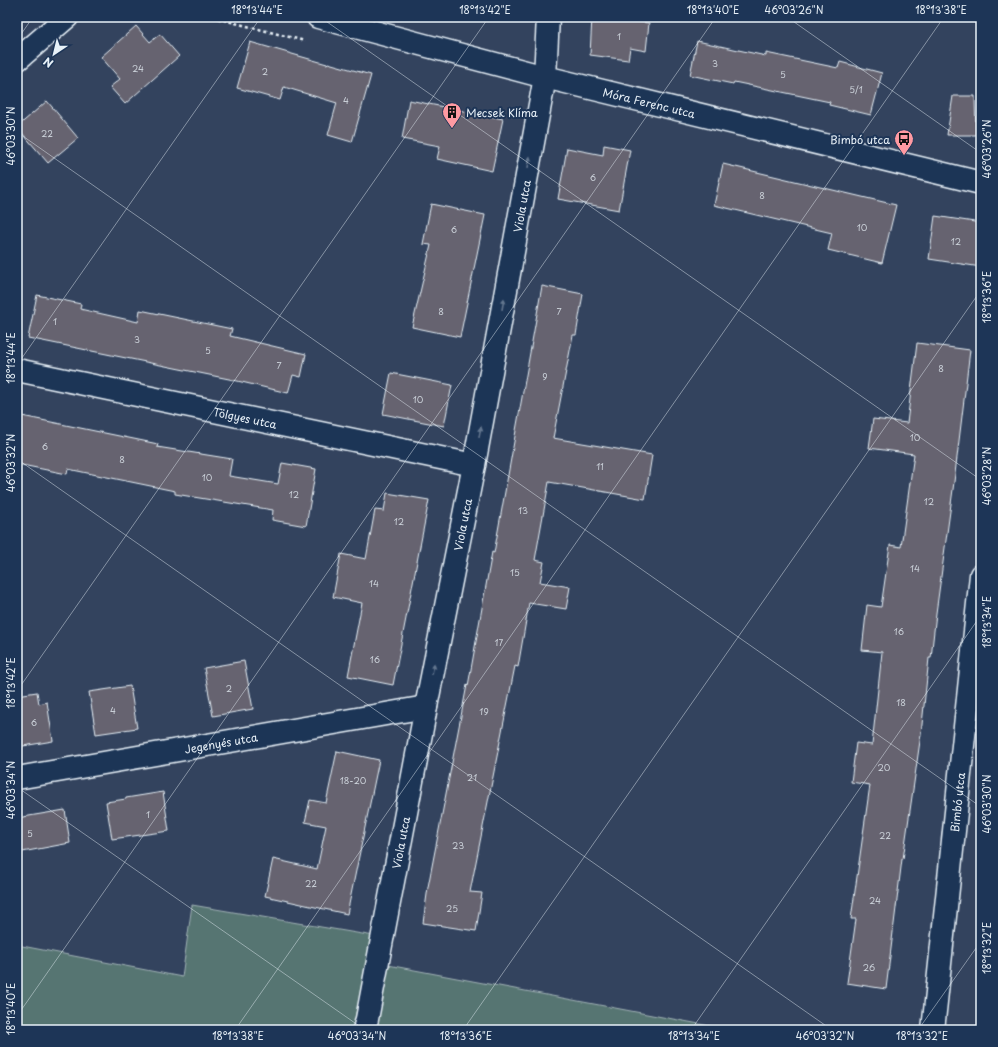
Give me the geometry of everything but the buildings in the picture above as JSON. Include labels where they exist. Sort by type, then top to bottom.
[{"type":"street","points":[[17,60],[67,17]]},
{"type":"street","name":"Móra Ferenc utca","points":[[318,17],[545,77],[981,183]]},
{"type":"street","name":"Viola utca","points":[[364,1030],[474,464],[545,77],[548,17]]},
{"type":"street","name":"Tölgyes utca","points":[[17,370],[474,464]]},
{"type":"street","name":"Bimbó utca","points":[[933,1030],[981,575]]},
{"type":"street","name":"Jegenyés utca","points":[[17,778],[426,707]]},
{"type":"green space","points":[[192,905],[374,936],[352,1030],[17,1030],[17,945],[182,977]]},
{"type":"green space","points":[[388,965],[731,1030],[372,1030]]},
{"type":"place","name":"Mecsek Klíma","points":[[452,129]]},
{"type":"place","name":"Bimbó utca","points":[[904,156]]}]
